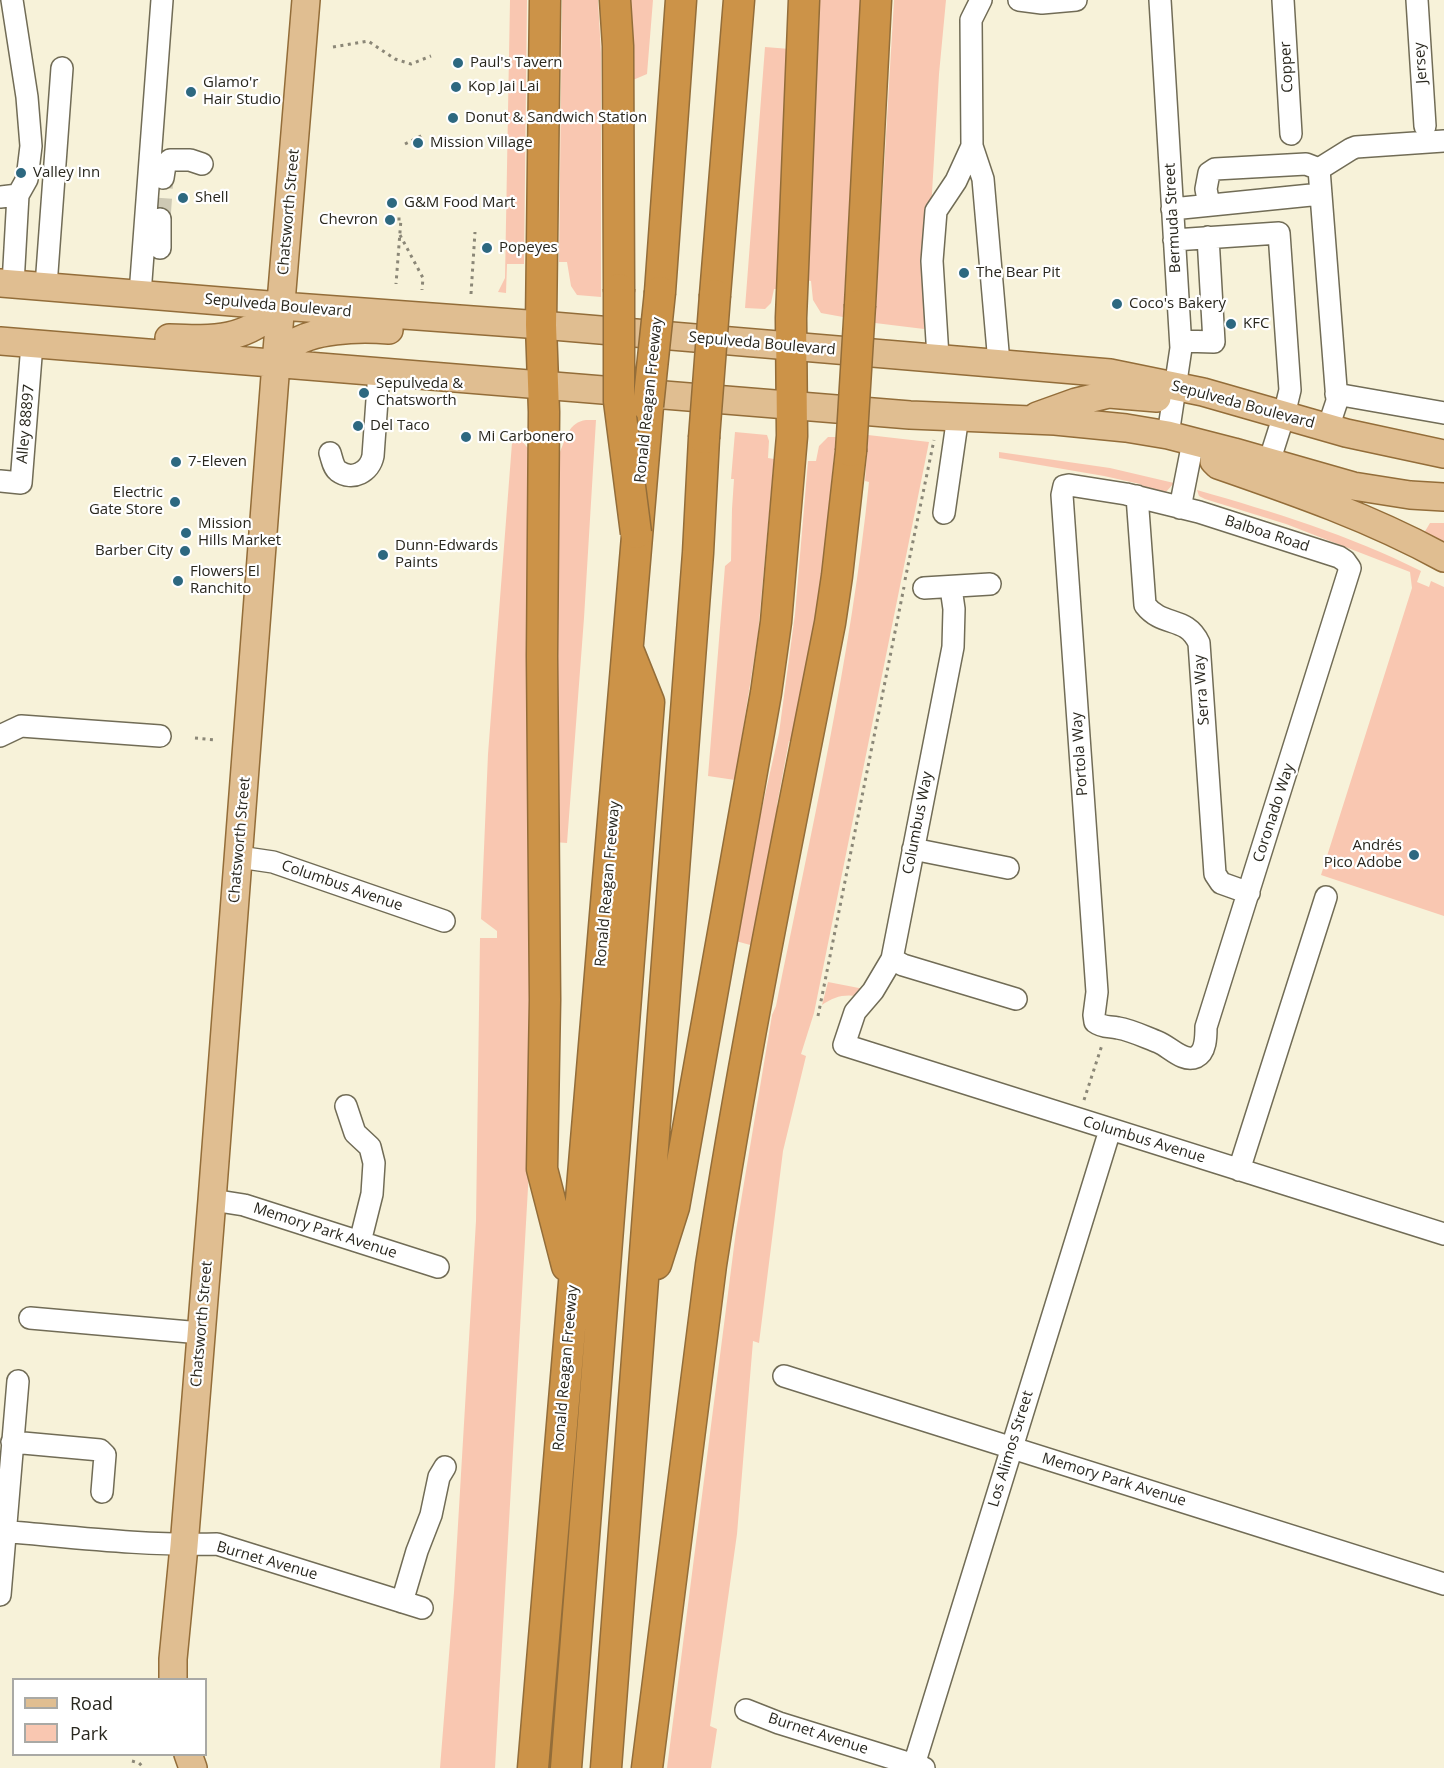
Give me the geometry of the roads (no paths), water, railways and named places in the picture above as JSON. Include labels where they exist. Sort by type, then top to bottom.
[{"type":"highway","points":[[544,0],[541,325],[545,1000],[542,1169],[572,1288]]},
{"type":"highway","points":[[615,0],[618,46],[619,401],[636,533]]},
{"type":"highway","name":"Ronald Reagan Freeway","points":[[533,1768],[572,1288],[609,882],[636,533],[660,292],[681,0]]},
{"type":"highway","points":[[606,1768],[698,553],[704,438],[739,0]]},
{"type":"highway","points":[[641,1310],[674,1208],[766,693],[776,622],[792,440],[791,346],[804,0]]},
{"type":"highway","points":[[647,1768],[722,1192],[748,1042],[830,623],[837,576],[851,451],[876,0]]},
{"type":"highway","points":[[566,1768],[649,702],[627,646]]},
{"type":"highway","points":[[576,1768],[649,860],[678,813]]},
{"type":"main road","name":"Chatsworth Street","points":[[173,1678],[172,1659],[184,1546],[212,1200],[306,0]]},
{"type":"main road","name":"Sepulveda Boulevard","points":[[6,283],[938,357],[1110,373],[1175,385],[1328,428],[1444,454]]},
{"type":"main road","points":[[127,352],[151,338],[210,339],[246,332],[270,317],[281,306]]},
{"type":"main road","points":[[276,363],[288,348],[301,339],[321,333],[372,329],[443,333],[468,331],[495,321]]},
{"type":"main road","points":[[0,341],[910,415],[1028,419],[1102,425],[1181,438],[1353,486],[1410,495],[1444,497]]},
{"type":"main road","points":[[1028,419],[1076,402],[1109,394],[1161,397],[1175,385]]},
{"type":"main road","points":[[1181,438],[1218,465],[1361,516],[1444,558]]},
{"type":"street","points":[[6,283],[9,196],[27,179],[31,147],[27,98],[12,0]]},
{"type":"street","points":[[140,294],[162,0]]},
{"type":"street","points":[[981,0],[971,20],[972,146],[983,179],[999,363]]},
{"type":"street","points":[[1019,0],[1042,3],[1076,0]]},
{"type":"street","name":"Bermuda Street","points":[[1160,0],[1181,340],[1181,357],[1175,385],[1181,438]]},
{"type":"street","name":"Copper","points":[[1283,0],[1291,134]]},
{"type":"street","name":"Jersey","points":[[1417,0],[1425,126]]},
{"type":"street","points":[[46,286],[62,68]]},
{"type":"street","points":[[1319,169],[1356,147],[1444,141]]},
{"type":"street","points":[[938,357],[932,261],[936,211],[956,181],[972,146]]},
{"type":"street","points":[[163,178],[165,165],[170,160],[190,160],[202,164]]},
{"type":"street","points":[[1209,205],[1206,189],[1209,173],[1215,169],[1305,164],[1319,169]]},
{"type":"street","points":[[1319,169],[1336,394],[1335,407],[1328,428]]},
{"type":"street","points":[[1172,209],[1321,194]]},
{"type":"street","points":[[160,219],[160,248]]},
{"type":"street","points":[[1174,240],[1279,233],[1290,390],[1269,462]]},
{"type":"street","points":[[1181,340],[1214,342],[1208,237]]},
{"type":"street","name":"Alley 88897","points":[[0,481],[21,483],[32,344]]},
{"type":"street","points":[[330,453],[335,467],[345,474],[363,473],[371,465],[380,372]]},
{"type":"street","points":[[1336,394],[1444,413]]},
{"type":"street","points":[[944,513],[958,416]]},
{"type":"street","points":[[1180,508],[1181,438]]},
{"type":"street","name":"Balboa Road","points":[[1064,486],[1137,496],[1180,508],[1339,557],[1346,561],[1350,568]]},
{"type":"street","name":"Portola Way","points":[[1064,486],[1062,495],[1096,992],[1095,1022],[1100,1026],[1119,1028],[1166,1045],[1184,1057],[1197,1056]]},
{"type":"street","name":"Serra Way","points":[[1137,496],[1145,605],[1153,615],[1188,627],[1196,635],[1199,643],[1215,874],[1221,883],[1249,893]]},
{"type":"street","name":"Coronado Way","points":[[1197,1056],[1205,1043],[1206,1027],[1350,568]]},
{"type":"street","points":[[924,588],[990,584]]},
{"type":"street","name":"Columbus Way","points":[[844,1045],[855,1012],[873,992],[892,959],[953,646],[954,609],[951,588]]},
{"type":"street","points":[[0,736],[21,726],[160,736]]},
{"type":"street","points":[[913,849],[1008,868]]},
{"type":"street","name":"Columbus Avenue","points":[[239,857],[273,862],[444,921]]},
{"type":"street","points":[[1239,1170],[1326,897]]},
{"type":"street","points":[[892,959],[903,965],[1017,999]]},
{"type":"street","name":"Columbus Avenue","points":[[844,1045],[1444,1234]]},
{"type":"street","points":[[346,1106],[355,1133],[370,1147],[374,1163],[372,1194],[360,1242]]},
{"type":"street","name":"Los Alimos Street","points":[[917,1767],[1011,1448],[1110,1130]]},
{"type":"street","name":"Memory Park Avenue","points":[[212,1200],[244,1204],[438,1267]]},
{"type":"street","points":[[30,1318],[201,1333]]},
{"type":"street","name":"Memory Park Avenue","points":[[784,1376],[1444,1584]]},
{"type":"street","points":[[0,1595],[3,1531],[18,1381]]},
{"type":"street","points":[[12,1442],[100,1450],[105,1455],[102,1492]]},
{"type":"street","name":"Burnet Avenue","points":[[3,1531],[184,1546],[217,1544],[412,1605],[417,1551],[431,1515],[439,1477],[445,1467]]},
{"type":"street","name":"Burnet Avenue","points":[[746,1710],[779,1723],[917,1767]]},
{"type":"tunnel","points":[[160,219],[163,178]]},
{"type":"place","name":"Paul's Tavern","points":[[458,63]]},
{"type":"place","name":"Kop Jai Lai","points":[[456,87]]},
{"type":"place","name":"Glamo'r Hair Studio","points":[[191,92]]},
{"type":"place","name":"Donut & Sandwich Station","points":[[453,118]]},
{"type":"place","name":"Mission Village","points":[[418,143]]},
{"type":"place","name":"Valley Inn","points":[[21,173]]},
{"type":"place","name":"Shell","points":[[183,198]]},
{"type":"place","name":"G&M Food Mart","points":[[392,203]]},
{"type":"place","name":"Chevron","points":[[390,220]]},
{"type":"place","name":"Popeyes","points":[[487,248]]},
{"type":"place","name":"The Bear Pit","points":[[964,273]]},
{"type":"place","name":"Coco's Bakery","points":[[1117,304]]},
{"type":"place","name":"KFC","points":[[1231,324]]},
{"type":"place","name":"Sepulveda & Chatsworth","points":[[364,393]]},
{"type":"place","name":"Del Taco","points":[[358,426]]},
{"type":"place","name":"Mi Carbonero","points":[[466,437]]},
{"type":"place","name":"7-Eleven","points":[[176,462]]},
{"type":"place","name":"Electric Gate Store","points":[[175,502]]},
{"type":"place","name":"Mission Hills Market","points":[[186,533]]},
{"type":"place","name":"Barber City","points":[[185,551]]},
{"type":"place","name":"Dunn-Edwards Paints","points":[[383,555]]},
{"type":"place","name":"Flowers El Ranchito","points":[[178,581]]},
{"type":"place","name":"Andrés Pico Adobe","points":[[1414,855]]}]
